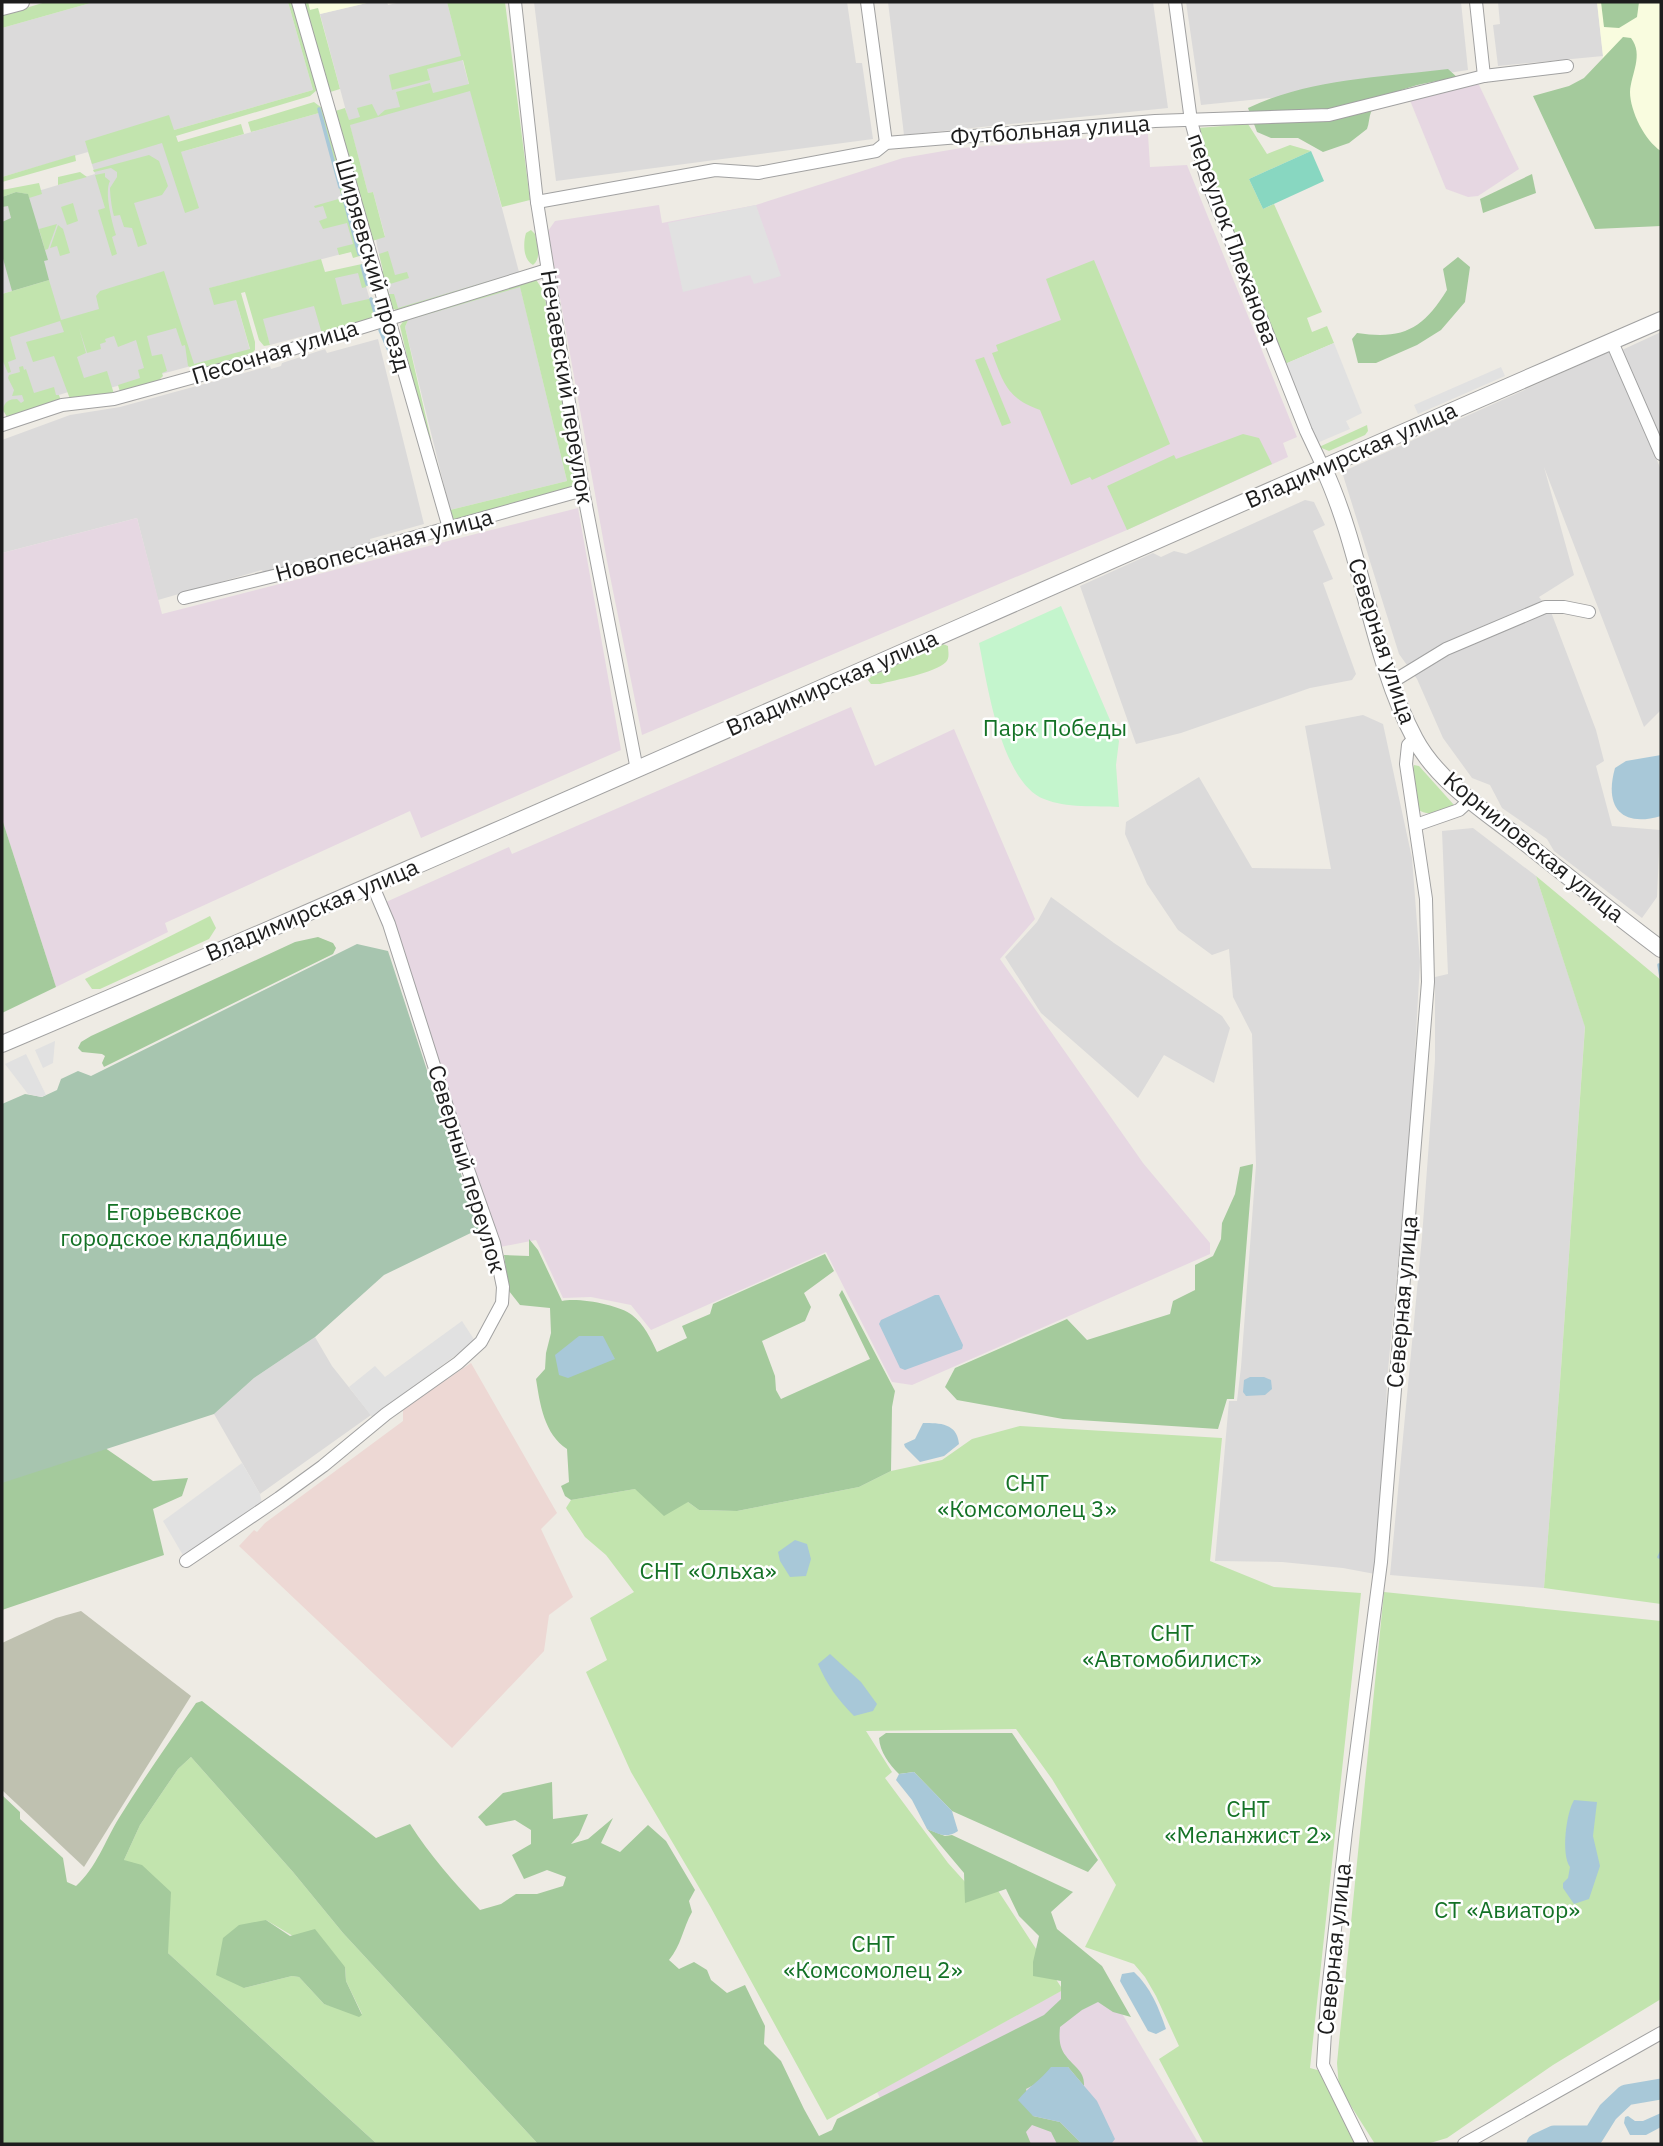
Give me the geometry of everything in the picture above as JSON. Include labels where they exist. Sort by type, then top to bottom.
[{"type":"street","points":[[2,7],[21,2]]},
{"type":"street","name":"Ширяевский проезд","points":[[298,2],[449,528]]},
{"type":"street","name":"Нечаевский переулок","points":[[515,2],[547,270],[583,490],[637,770]]},
{"type":"street","points":[[867,2],[886,143]]},
{"type":"street","name":"переулок Плеханова","points":[[1175,2],[1191,121],[1212,194],[1323,467]]},
{"type":"street","points":[[1476,2],[1484,76]]},
{"type":"street","name":"Футбольная улица","points":[[537,202],[715,170],[758,173],[876,151],[886,143],[1156,121],[1329,115],[1484,76],[1567,66]]},
{"type":"street","name":"Песочная улица","points":[[2,425],[62,405],[114,399],[263,358],[547,270]]},
{"type":"street","name":"Владимирская улица","points":[[2,1044],[637,770],[845,676],[1661,320]]},
{"type":"street","points":[[1612,342],[1661,454]]},
{"type":"street","name":"Северная улица","points":[[1323,467],[1345,525],[1392,682],[1415,738],[1408,745],[1406,764],[1426,899],[1428,982],[1381,1562],[1327,2000],[1323,2065],[1362,2144]]},
{"type":"street","name":"Новопесчаная улица","points":[[184,597],[290,572],[583,490]]},
{"type":"street","points":[[1392,682],[1446,649],[1545,607],[1564,607],[1589,612]]},
{"type":"street","name":"Корниловская улица","points":[[1415,738],[1434,766],[1471,800],[1661,949]]},
{"type":"street","points":[[1416,825],[1459,810],[1471,800]]},
{"type":"street","name":"Северный переулок","points":[[186,1561],[323,1466],[386,1414],[471,1353],[487,1333],[502,1303],[503,1287],[494,1242],[459,1144],[389,924],[372,884]]},
{"type":"street","points":[[1464,2144],[1661,2033]]},
{"type":"shaded area","points":[[94,2],[288,2],[313,90],[174,130],[181,152],[319,113],[357,250],[210,288],[236,300],[250,350],[84,395],[81,388],[2,413],[2,340],[49,280],[2,294],[2,197],[28,194],[95,174],[88,152],[2,177],[2,28]]},
{"type":"shaded area","points":[[308,2],[371,2],[320,14],[318,8],[310,10]]},
{"type":"shaded area","points":[[371,2],[387,2],[388,5],[401,2],[447,2],[519,272],[397,309],[390,295],[377,246],[376,239],[385,236],[373,192],[368,193],[320,14]]},
{"type":"shaded area","points":[[534,2],[847,2],[856,63],[862,63],[873,139],[556,181]]},
{"type":"shaded area","points":[[888,2],[1153,2],[1168,108],[904,135]]},
{"type":"shaded area","points":[[1186,2],[1461,2],[1468,70],[1309,94],[1201,105]]},
{"type":"shaded area","points":[[1498,2],[1597,2],[1603,56],[1498,66],[1493,25],[1500,24]]},
{"type":"shaded area","points":[[1597,2],[1661,2],[1661,190],[1592,141],[1603,56]]},
{"type":"shaded area","points":[[1472,81],[1479,85],[1519,169],[1478,196],[1468,197],[1446,189],[1409,98]]},
{"type":"shaded area","points":[[1148,134],[1150,167],[1187,165],[1297,437],[1283,443],[1288,457],[1127,530],[642,735],[607,561],[548,231],[555,221],[659,205],[662,223],[756,205],[903,158],[961,148]]},
{"type":"shaded area","points":[[756,205],[781,276],[754,284],[750,275],[683,292],[668,223]]},
{"type":"shaded area","points":[[360,266],[375,317],[270,345],[255,295]]},
{"type":"shaded area","points":[[520,286],[567,481],[450,510],[405,327],[408,320]]},
{"type":"shaded area","points":[[1661,332],[1661,448],[1622,350]]},
{"type":"shaded area","points":[[378,339],[424,524],[370,539],[371,544],[322,559],[263,572],[262,570],[158,600],[137,518],[2,553],[2,440],[70,415],[120,407],[270,366],[271,369],[325,349],[327,353]]},
{"type":"shaded area","points":[[1334,343],[1362,413],[1346,421],[1350,429],[1317,443],[1285,364]]},
{"type":"shaded area","points":[[1613,350],[1661,470],[1661,710],[1644,727],[1544,467],[1574,575],[1539,597],[1551,612],[1596,730],[1604,761],[1596,766],[1612,826],[1660,830],[1657,897],[1642,918],[1554,851],[1547,839],[1502,808],[1490,785],[1472,778],[1443,738],[1417,679],[1399,654],[1342,472]]},
{"type":"shaded area","points":[[1501,367],[1505,376],[1418,414],[1414,405]]},
{"type":"shaded area","points":[[1305,500],[1314,502],[1325,525],[1313,531],[1333,579],[1323,583],[1356,674],[1352,680],[1310,688],[1181,733],[1136,744],[1080,586],[1153,553],[1161,557],[1174,551],[1186,554]]},
{"type":"shaded area","points":[[578,508],[621,750],[421,838],[410,811],[165,923],[168,932],[56,987],[2,819],[2,553],[137,518],[162,614]]},
{"type":"shaded area","points":[[851,707],[875,766],[954,729],[1035,919],[1000,959],[1143,1163],[1210,1243],[1210,1254],[912,1385],[892,1382],[826,1252],[651,1330],[631,1305],[591,1297],[563,1298],[536,1240],[500,1247],[386,902],[509,847],[512,854]]},
{"type":"shaded area","points":[[1363,715],[1383,724],[1412,858],[1420,962],[1411,1124],[1387,1381],[1384,1479],[1375,1574],[1282,1562],[1215,1561],[1229,1401],[1237,1401],[1241,1367],[1256,1165],[1252,1034],[1233,997],[1229,949],[1212,955],[1178,930],[1147,884],[1125,834],[1126,822],[1199,777],[1252,868],[1331,869],[1305,726]]},
{"type":"shaded area","points":[[1473,828],[1536,876],[1585,1026],[1544,1588],[1390,1575],[1422,1237],[1435,1060],[1435,977],[1448,974],[1442,831]]},
{"type":"shaded area","points":[[1051,897],[1222,1016],[1230,1028],[1214,1083],[1164,1055],[1138,1098],[1041,1013],[1005,957],[1037,922]]},
{"type":"shaded area","points":[[55,1041],[53,1063],[43,1068],[35,1050]]},
{"type":"shaded area","points":[[26,1054],[46,1095],[41,1097],[28,1094],[5,1064]]},
{"type":"shaded area","points":[[462,1321],[475,1341],[372,1417],[349,1387],[375,1366],[385,1377]]},
{"type":"shaded area","points":[[315,1337],[332,1366],[371,1415],[260,1494],[214,1414],[254,1378]]},
{"type":"shaded area","points":[[471,1363],[557,1513],[541,1529],[573,1597],[549,1615],[544,1651],[452,1748],[239,1546],[254,1530],[257,1532],[265,1523],[403,1421],[403,1409]]},
{"type":"shaded area","points":[[242,1463],[260,1494],[262,1504],[184,1557],[163,1521]]},
{"type":"shaded area","points":[[81,1611],[191,1696],[84,1867],[2,1790],[2,1643],[56,1618]]},
{"type":"shaded area","points":[[1097,1971],[1199,2144],[903,2144],[877,2092]]},
{"type":"green space","points":[[46,2],[94,2],[2,28],[2,15]]},
{"type":"green space","points":[[288,2],[295,2],[317,90],[310,96],[176,136],[178,142],[241,124],[244,134],[181,152],[199,208],[185,213],[162,143],[92,164],[85,141],[169,115],[174,130],[313,90]]},
{"type":"green space","points":[[303,2],[308,2],[310,10],[318,8],[340,89],[327,93]]},
{"type":"green space","points":[[447,2],[505,2],[530,200],[502,207],[470,91],[350,125],[368,193],[373,192],[385,237],[369,242],[332,112],[345,108],[349,120],[360,117],[357,108],[372,104],[378,116],[385,110],[400,107],[396,92],[430,83],[433,93],[469,84],[463,60],[427,69],[430,80],[392,90],[389,75],[461,56]]},
{"type":"green space","points":[[1601,2],[1639,2],[1637,17],[1619,28],[1604,27]]},
{"type":"green space","points":[[1623,37],[1631,38],[1635,44],[1637,58],[1630,92],[1633,108],[1644,133],[1661,151],[1661,226],[1595,229],[1533,96],[1569,86],[1584,78]]},
{"type":"green space","points":[[1448,69],[1458,78],[1410,87],[1386,97],[1371,112],[1367,129],[1349,143],[1323,152],[1298,138],[1271,138],[1257,132],[1248,108],[1271,98],[1321,85]]},
{"type":"green space","points":[[314,102],[322,108],[363,255],[353,258],[351,252],[339,255],[337,248],[353,244],[347,223],[323,229],[319,221],[327,218],[323,206],[314,206],[342,198],[319,113],[251,132],[248,122]]},
{"type":"green space","points":[[1248,124],[1267,154],[1290,145],[1311,151],[1249,179],[1263,209],[1274,204],[1322,312],[1307,318],[1312,332],[1327,326],[1334,343],[1285,364],[1213,182],[1198,128]]},
{"type":"green space","points":[[1311,151],[1324,181],[1263,209],[1249,179]]},
{"type":"green space","points":[[75,155],[76,161],[2,182],[2,177]]},
{"type":"green space","points":[[149,155],[159,161],[168,186],[162,195],[134,203],[147,244],[138,247],[132,228],[124,227],[120,215],[114,216],[113,213],[110,188],[117,172],[111,168],[93,170]]},
{"type":"green space","points":[[80,172],[87,177],[58,185],[58,177]]},
{"type":"green space","points":[[105,173],[105,177],[110,181],[108,199],[116,235],[112,237],[117,254],[112,256],[98,210],[105,208],[95,175]]},
{"type":"green space","points":[[1532,174],[1536,193],[1483,213],[1480,199]]},
{"type":"green space","points":[[39,183],[42,194],[29,198],[27,194],[16,192],[2,197],[2,190]]},
{"type":"green space","points":[[16,192],[28,194],[48,260],[44,261],[49,280],[12,291],[2,255],[2,222],[11,218],[8,206],[2,207],[2,197]]},
{"type":"green space","points":[[73,203],[78,221],[67,225],[61,207]]},
{"type":"green space","points":[[57,224],[48,249],[45,250],[39,229]]},
{"type":"green space","points":[[58,225],[63,229],[70,253],[60,256],[57,246],[50,248]]},
{"type":"green space","points":[[531,230],[535,234],[538,251],[533,265],[527,259],[524,246],[526,233]]},
{"type":"green space","points":[[388,251],[395,275],[407,272],[409,278],[387,285],[389,294],[394,294],[398,308],[519,272],[396,310],[391,308],[378,272],[383,271],[379,254]]},
{"type":"green space","points":[[1458,257],[1470,267],[1465,302],[1441,330],[1417,345],[1376,363],[1358,363],[1352,339],[1357,333],[1387,335],[1410,329],[1420,323],[1447,290],[1443,269]]},
{"type":"green space","points":[[321,259],[325,272],[362,264],[368,283],[366,287],[362,288],[358,273],[335,278],[342,305],[373,298],[378,316],[322,334],[314,306],[263,319],[270,345],[264,346],[259,340],[245,292],[241,293],[255,342],[255,350],[252,353],[196,370],[188,366],[185,345],[182,346],[176,328],[147,336],[152,356],[162,354],[167,371],[162,373],[163,376],[157,382],[120,392],[118,385],[140,378],[138,370],[144,368],[136,340],[118,347],[114,336],[100,344],[101,349],[87,353],[79,328],[86,353],[77,357],[84,378],[107,371],[114,394],[70,399],[54,356],[33,362],[26,342],[64,332],[60,321],[10,337],[16,359],[8,362],[11,372],[8,373],[2,359],[2,294],[49,280],[61,320],[99,309],[96,296],[100,291],[164,271],[194,364],[250,349],[236,300],[214,305],[209,288]]},
{"type":"green space","points":[[1094,260],[1170,444],[1092,480],[1090,477],[1071,485],[1040,410],[1013,395],[992,353],[998,351],[996,345],[1061,320],[1046,279]]},
{"type":"green space","points":[[535,278],[544,292],[567,422],[574,486],[572,490],[452,520],[432,460],[436,459],[450,510],[567,481],[520,287],[408,320],[405,327],[431,439],[426,440],[400,326],[406,317]]},
{"type":"green space","points":[[984,357],[1011,423],[1002,426],[975,360]]},
{"type":"green space","points":[[23,366],[34,393],[54,387],[61,401],[7,417],[3,410],[9,400],[17,399],[21,403],[24,401],[22,395],[12,396],[14,390],[8,378],[9,375],[20,372],[19,367]]},
{"type":"green space","points":[[1367,425],[1368,431],[1365,435],[1329,451],[1319,447]]},
{"type":"green space","points":[[1243,434],[1259,438],[1272,464],[1127,530],[1107,486],[1174,455],[1176,459]]},
{"type":"green space","name":"Парк Победы","points":[[1061,606],[1119,741],[1116,765],[1119,807],[1071,805],[1044,799],[1029,789],[1017,773],[998,730],[979,643]]},
{"type":"green space","points":[[943,644],[948,646],[948,656],[941,666],[880,684],[871,684],[868,680],[872,676]]},
{"type":"green space","points":[[1414,765],[1419,766],[1454,805],[1431,813],[1418,809],[1411,776]]},
{"type":"green space","points":[[2,819],[56,987],[2,1013]]},
{"type":"green space","points":[[1536,876],[1661,980],[1661,1604],[1544,1588],[1585,1027]]},
{"type":"green space","points":[[210,916],[216,928],[209,939],[100,989],[92,989],[85,979]]},
{"type":"green space","points":[[318,937],[333,943],[336,948],[333,954],[104,1067],[102,1063],[105,1056],[82,1052],[78,1048],[81,1042],[91,1036],[295,942]]},
{"type":"green space","name":"Егорьевское городское кладбище","points":[[357,944],[388,951],[479,1229],[384,1275],[315,1337],[254,1378],[214,1414],[2,1483],[2,1104],[25,1094],[42,1097],[57,1090],[61,1079],[78,1071],[91,1076]]},
{"type":"green space","points":[[1253,1164],[1234,1399],[1227,1399],[1218,1429],[1063,1419],[957,1400],[945,1387],[955,1368],[1067,1319],[1087,1340],[1170,1314],[1173,1301],[1195,1290],[1195,1265],[1213,1256],[1221,1239],[1222,1223],[1235,1194],[1240,1167]]},
{"type":"green space","points":[[529,1239],[538,1250],[562,1301],[588,1301],[626,1311],[644,1327],[657,1352],[687,1338],[682,1326],[710,1314],[713,1304],[825,1254],[834,1271],[804,1293],[811,1307],[805,1321],[762,1341],[775,1376],[776,1390],[781,1399],[870,1359],[839,1295],[842,1290],[895,1391],[892,1407],[891,1471],[859,1487],[737,1511],[699,1510],[688,1502],[664,1516],[635,1489],[571,1500],[565,1496],[561,1486],[569,1482],[567,1449],[559,1443],[548,1427],[536,1379],[545,1369],[551,1333],[550,1308],[520,1305],[509,1291],[504,1255],[529,1256]]},
{"type":"green space","points":[[2,1388],[66,1421],[153,1481],[188,1478],[182,1496],[153,1509],[164,1555],[2,1610]]},
{"type":"green space","points":[[1020,1426],[1222,1438],[1210,1561],[1274,1587],[1361,1593],[1310,2068],[1321,2071],[1355,2144],[1204,2144],[1159,2059],[1179,2046],[1145,1977],[1134,1964],[1085,1947],[1116,1885],[1052,1779],[1016,1729],[866,1731],[892,1772],[885,1778],[948,1863],[975,1893],[993,1883],[1063,1990],[827,2120],[710,1906],[631,1772],[586,1672],[607,1660],[590,1618],[634,1592],[606,1555],[585,1537],[566,1508],[571,1500],[635,1489],[688,1502],[699,1510],[737,1511],[859,1487],[891,1471],[942,1460],[972,1439]]},
{"type":"green space","name":"СТ «Авиатор»","points":[[1384,1592],[1661,1621],[1661,1999],[1553,2065],[1447,2138],[1427,2144],[1375,2144],[1339,2087],[1337,2063]]},
{"type":"green space","points":[[202,1701],[376,1838],[410,1824],[425,1846],[480,1910],[501,1904],[516,1894],[537,1894],[563,1886],[566,1877],[547,1870],[524,1879],[512,1855],[531,1844],[531,1830],[515,1820],[486,1826],[478,1817],[503,1793],[552,1782],[553,1819],[588,1814],[579,1835],[571,1844],[588,1839],[613,1818],[601,1843],[620,1852],[648,1825],[666,1841],[695,1890],[689,1901],[692,1912],[669,1960],[679,1969],[694,1962],[707,1970],[711,1980],[727,1993],[745,1985],[765,2026],[764,2044],[781,2061],[819,2136],[832,2130],[837,2119],[1044,2015],[1061,1999],[1061,1981],[1033,1976],[1039,1936],[1019,1916],[1006,1889],[965,1903],[964,1873],[927,1829],[945,1836],[952,1835],[1073,1892],[1051,1912],[1057,1929],[1102,1966],[1131,2017],[1113,2012],[1098,2002],[1082,2010],[1060,2027],[1060,2039],[1064,2053],[1081,2073],[1084,2086],[1068,2067],[1026,2089],[1033,2116],[1060,2122],[1082,2144],[1057,2144],[1051,2132],[1032,2125],[1026,2132],[1031,2144],[538,2144],[343,1933],[191,1757],[178,1769],[140,1825],[124,1860],[142,1865],[171,1892],[168,1953],[377,2144],[2,2144],[2,1795],[20,1812],[20,1819],[63,1858],[67,1882],[76,1886],[95,1863],[119,1818],[157,1760],[196,1703]]},
{"type":"green space","points":[[886,1733],[1012,1733],[1098,1860],[1088,1872],[952,1811],[914,1772],[899,1774],[892,1766],[883,1753],[879,1738]]},
{"type":"green space","points":[[191,1757],[343,1933],[538,2144],[377,2144],[168,1953],[124,1860],[140,1825],[178,1769]],"holes":[[[266,1920],[345,1967],[346,1981],[362,2014],[324,2004],[299,1977],[292,1976],[244,1988]]]},
{"type":"green space","points":[[266,1920],[290,1936],[315,1929],[345,1967],[346,1981],[362,2015],[359,2017],[324,2004],[299,1977],[292,1976],[244,1988],[216,1975],[223,1938],[239,1925]]},
{"type":"water","points":[[1661,755],[1661,816],[1635,819],[1626,816],[1614,803],[1612,782],[1615,768],[1626,761]]},
{"type":"water","points":[[939,1295],[963,1345],[962,1349],[905,1370],[900,1368],[879,1324],[881,1320]]},
{"type":"water","points":[[579,1336],[603,1336],[615,1359],[568,1378],[559,1375],[555,1355]]},
{"type":"water","points":[[1250,1377],[1271,1380],[1272,1389],[1265,1395],[1246,1396],[1243,1392],[1244,1380]]},
{"type":"water","points":[[923,1423],[941,1424],[951,1428],[958,1437],[959,1444],[944,1456],[920,1462],[904,1444],[915,1439]]},
{"type":"water","points":[[795,1540],[807,1544],[811,1559],[806,1576],[790,1577],[780,1561],[778,1552]]},
{"type":"water","points":[[830,1654],[861,1682],[877,1704],[873,1711],[854,1716],[838,1698],[818,1664]]},
{"type":"water","points":[[914,1772],[952,1811],[958,1831],[946,1835],[927,1829],[912,1800],[896,1780],[899,1774]]},
{"type":"water","points":[[1574,1800],[1597,1802],[1593,1836],[1600,1866],[1589,1899],[1574,1904],[1563,1888],[1563,1883],[1568,1878],[1570,1867],[1566,1853],[1566,1834]]},
{"type":"water","points":[[1134,1972],[1157,2005],[1166,2029],[1156,2034],[1148,2031],[1120,1981],[1122,1974]]},
{"type":"water","points":[[1051,2067],[1068,2067],[1097,2101],[1115,2139],[1112,2143],[1082,2144],[1060,2122],[1033,2116],[1018,2100]]},
{"type":"water","points":[[1661,2113],[1661,2127],[1646,2135],[1630,2135],[1624,2123],[1625,2117],[1628,2116],[1635,2121],[1643,2121]]},
{"type":"waterway","points":[[319,109],[340,187]]},
{"type":"waterway","points":[[343,195],[359,254]]},
{"type":"waterway","points":[[362,266],[367,284]]},
{"type":"waterway","points":[[371,299],[376,316]]},
{"type":"waterway","points":[[380,330],[391,355]]},
{"type":"waterway","points":[[1659,965],[1661,977]]},
{"type":"waterway","points":[[1659,1557],[1661,1553]]},
{"type":"waterway","points":[[1537,2144],[1554,2136],[1593,2136],[1608,2112],[1626,2095],[1661,2089]]},
{"type":"park label","name":"СНТ «Комсомолец 3»","points":[[1027,1496]]},
{"type":"park label","name":"СНТ «Ольха»","points":[[708,1571]]},
{"type":"park label","name":"СНТ «Автомобилист»","points":[[1172,1646]]},
{"type":"park label","name":"СНТ «Меланжист 2»","points":[[1248,1822]]},
{"type":"park label","name":"СНТ «Комсомолец 2»","points":[[873,1957]]}]
